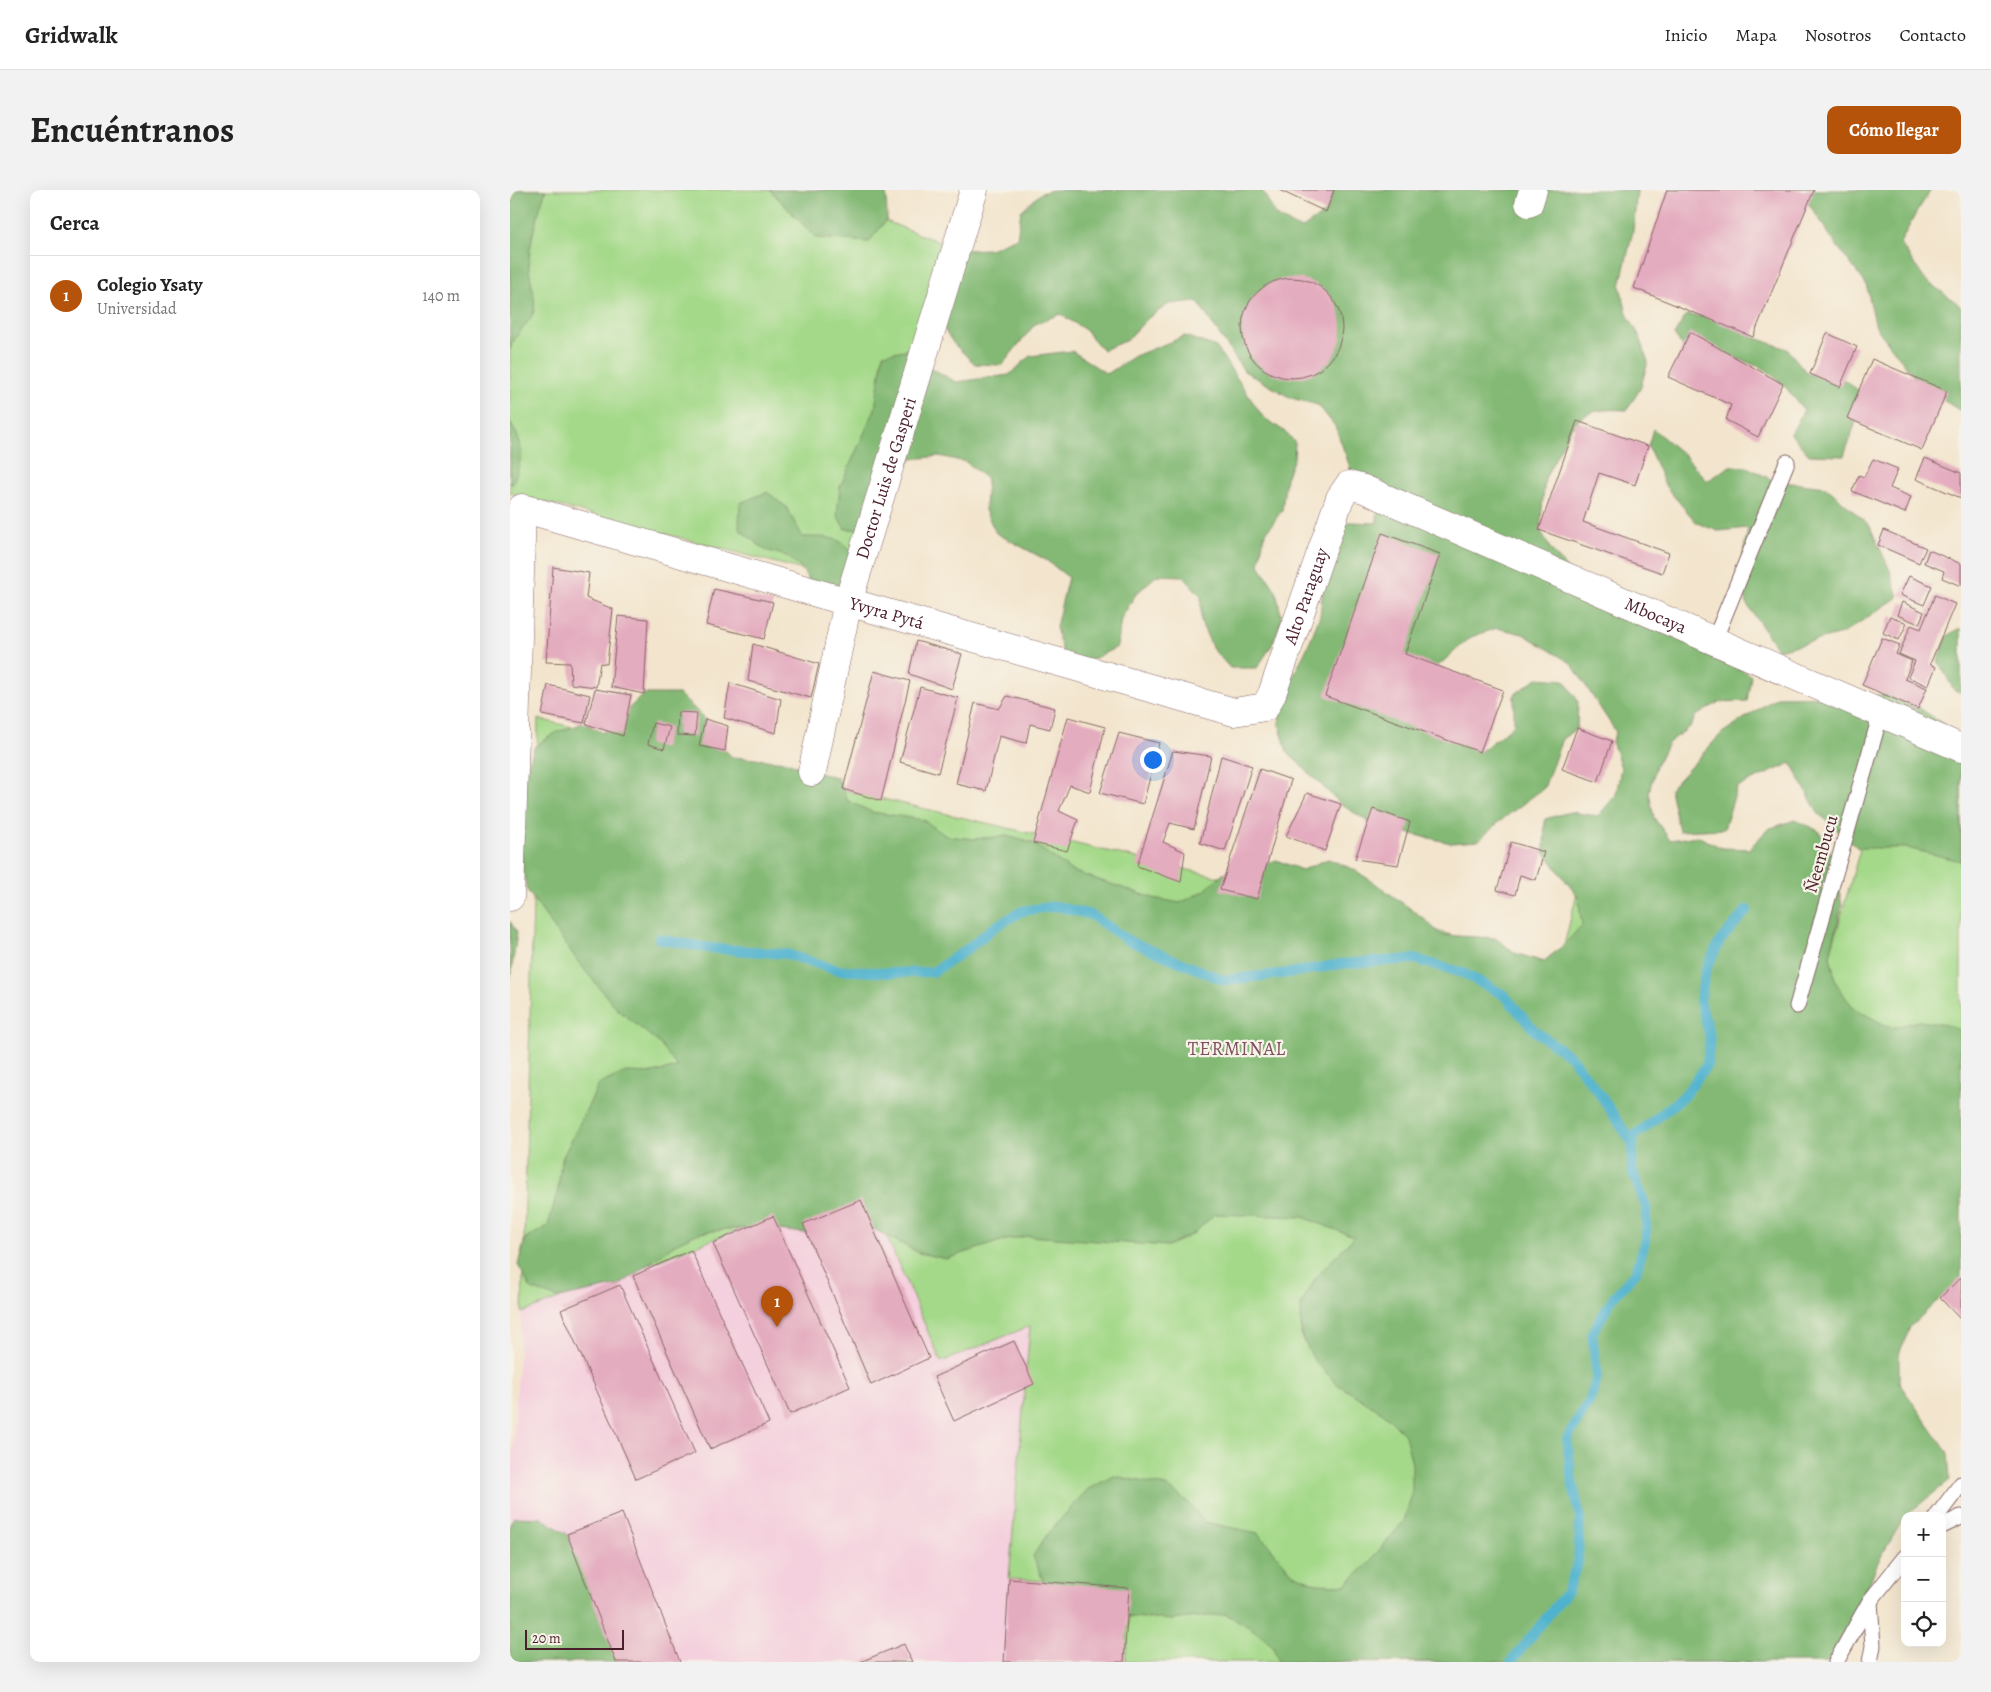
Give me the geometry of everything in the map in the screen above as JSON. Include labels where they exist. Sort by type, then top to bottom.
[{"type":"street","name":"Doctor Luis de Gasperi","points":[[812,772],[848,602],[974,190]]},
{"type":"street","name":"Mbocaya","points":[[1349,485],[1364,489],[1961,748]]},
{"type":"street","name":"Alto Paraguay","points":[[1265,707],[1272,694],[1340,498],[1349,485]]},
{"type":"street","name":"Yvyra Pytá","points":[[516,507],[1234,712],[1265,707]]},
{"type":"street","points":[[510,897],[516,507]]},
{"type":"lane","points":[[1714,641],[1787,462]]},
{"type":"lane","name":"Ñeembucu","points":[[1797,1006],[1881,714]]},
{"type":"lane","points":[[1940,1512],[1961,1484]]},
{"type":"lane","points":[[1946,1524],[1961,1517]]},
{"type":"lane","points":[[1836,1662],[1870,1601],[1901,1563]]},
{"type":"lane","points":[[1870,1601],[1873,1646],[1870,1662]]},
{"type":"shaded area","points":[[536,1086],[1047,1158],[1007,1662],[510,1662],[510,1496]]},
{"type":"green space","points":[[510,190],[807,190],[944,244],[845,581],[510,493]]},
{"type":"green space","points":[[519,190],[546,190],[534,230],[529,261],[534,295],[534,311],[515,339],[510,350],[510,205]]},
{"type":"green space","points":[[770,190],[886,190],[887,219],[869,242],[816,238]]},
{"type":"green space","points":[[1053,190],[1262,190],[1277,217],[1301,229],[1326,212],[1334,190],[1637,190],[1633,231],[1620,286],[1627,314],[1640,337],[1648,362],[1640,389],[1627,410],[1596,411],[1577,421],[1571,428],[1545,478],[1540,530],[1550,548],[1567,569],[1725,658],[1751,676],[1747,701],[1719,702],[1696,716],[1691,726],[1668,743],[1656,766],[1649,792],[1654,818],[1670,840],[1697,836],[1722,848],[1749,849],[1768,829],[1795,820],[1819,831],[1831,853],[1842,905],[1830,956],[1836,983],[1853,1008],[1891,1028],[1919,1021],[1947,1025],[1961,1031],[1961,1282],[1940,1298],[1910,1327],[1899,1354],[1899,1383],[1948,1453],[1950,1480],[1910,1512],[1901,1512],[1901,1523],[1878,1562],[1857,1613],[1841,1637],[1830,1662],[1278,1662],[1273,1646],[1251,1628],[1226,1614],[1172,1620],[1091,1614],[1044,1583],[1033,1556],[1048,1533],[1088,1489],[1114,1476],[1166,1486],[1188,1502],[1204,1522],[1258,1533],[1293,1574],[1317,1584],[1345,1585],[1366,1566],[1404,1521],[1412,1493],[1412,1464],[1405,1435],[1383,1413],[1337,1384],[1314,1360],[1301,1334],[1301,1305],[1316,1277],[1354,1237],[1303,1217],[1215,1214],[1193,1234],[1168,1246],[1028,1236],[1001,1241],[946,1259],[919,1253],[870,1227],[815,1234],[759,1228],[729,1229],[699,1233],[675,1244],[620,1285],[558,1298],[531,1289],[518,1265],[525,1239],[548,1226],[558,1189],[561,1161],[599,1084],[626,1072],[653,1073],[677,1067],[659,1043],[616,1008],[579,963],[527,890],[521,863],[525,774],[535,746],[557,732],[584,723],[603,733],[644,694],[679,694],[705,719],[707,732],[732,757],[787,762],[812,772],[837,777],[848,801],[872,812],[924,820],[946,836],[974,839],[1007,836],[1033,843],[1072,871],[1153,898],[1180,903],[1204,891],[1223,874],[1251,871],[1276,860],[1302,870],[1328,859],[1353,869],[1376,884],[1422,917],[1441,935],[1495,938],[1517,954],[1543,962],[1564,945],[1582,925],[1578,897],[1544,852],[1545,819],[1570,812],[1598,816],[1616,795],[1621,768],[1612,741],[1616,732],[1571,663],[1523,634],[1497,628],[1471,637],[1431,672],[1435,722],[1480,752],[1514,725],[1514,695],[1537,678],[1564,680],[1578,701],[1577,728],[1562,739],[1544,788],[1500,821],[1478,841],[1451,843],[1394,830],[1367,821],[1341,804],[1287,752],[1279,723],[1283,697],[1308,646],[1320,616],[1323,588],[1323,533],[1349,522],[1377,523],[1378,494],[1354,478],[1335,426],[1318,405],[1291,398],[1244,371],[1197,301],[1169,304],[1148,318],[1127,340],[1103,350],[1084,329],[1060,314],[1035,324],[1002,365],[975,364],[954,344],[938,320],[964,250],[990,249],[1017,238],[1021,211],[1041,193]]},
{"type":"green space","points":[[1806,190],[1931,190],[1900,243],[1925,280],[1961,308],[1961,411],[1923,388],[1876,327],[1866,284],[1835,243],[1805,198]]},
{"type":"green space","points":[[1686,315],[1719,318],[1753,337],[1787,349],[1808,374],[1844,380],[1865,395],[1844,456],[1809,455],[1791,434],[1804,410],[1783,384],[1765,369],[1726,354],[1687,352],[1674,335]]},
{"type":"green space","points":[[1185,336],[1216,347],[1263,417],[1287,433],[1295,443],[1294,458],[1286,478],[1282,510],[1264,536],[1259,565],[1276,591],[1282,619],[1272,645],[1257,668],[1230,668],[1213,649],[1201,622],[1201,596],[1183,576],[1157,575],[1136,594],[1121,619],[1117,647],[1089,661],[1063,654],[1056,627],[1068,577],[1046,560],[996,533],[985,510],[987,479],[966,462],[939,456],[912,459],[895,479],[871,530],[845,529],[837,515],[840,487],[875,409],[883,354],[910,349],[931,368],[956,382],[1009,375],[1030,356],[1072,351],[1107,374],[1135,356]]},
{"type":"green space","points":[[510,423],[521,446],[519,466],[513,484],[510,483]]},
{"type":"green space","points":[[1653,429],[1685,456],[1707,481],[1730,466],[1747,467],[1774,481],[1826,487],[1869,525],[1889,568],[1898,597],[1842,634],[1778,650],[1746,603],[1742,559],[1748,528],[1718,531],[1697,523],[1666,487],[1648,446]]},
{"type":"green space","points":[[767,492],[786,507],[803,537],[824,537],[839,541],[844,545],[849,551],[855,571],[835,587],[817,592],[801,568],[787,556],[765,550],[739,529],[740,503]]},
{"type":"green space","points":[[1961,628],[1961,692],[1954,690],[1938,661],[1948,635]]},
{"type":"green space","points":[[1901,695],[1961,737],[1961,861],[1907,848],[1858,848],[1818,813],[1791,763],[1737,787],[1724,829],[1679,831],[1670,789],[1722,733],[1777,697]]},
{"type":"green space","points":[[538,719],[1374,913],[1559,966],[1590,840],[1762,1662],[1125,1662],[1131,1585],[1009,1579],[1030,1326],[941,1362],[863,1182],[522,1313]]},
{"type":"green space","points":[[1895,727],[1961,755],[1961,1055],[1813,1014]]},
{"type":"green space","points":[[510,921],[517,933],[510,981]]},
{"type":"green space","points":[[514,1517],[541,1518],[567,1534],[597,1583],[596,1610],[626,1662],[510,1662],[510,1524]]},
{"type":"building","points":[[1279,190],[1334,190],[1326,212]]},
{"type":"building","points":[[1667,190],[1814,190],[1753,337],[1634,288]]},
{"type":"building","points":[[1292,278],[1311,281],[1328,292],[1339,309],[1342,328],[1339,347],[1328,364],[1311,375],[1292,378],[1273,375],[1256,364],[1245,347],[1242,328],[1245,309],[1256,292],[1273,281]]},
{"type":"building","points":[[1690,332],[1783,384],[1758,437],[1726,420],[1731,405],[1668,377]]},
{"type":"building","points":[[1827,333],[1857,347],[1840,387],[1810,374]]},
{"type":"building","points":[[1872,359],[1947,391],[1922,450],[1847,418]]},
{"type":"building","points":[[1577,421],[1648,446],[1635,485],[1599,473],[1583,522],[1669,553],[1662,573],[1539,530]]},
{"type":"building","points":[[1925,458],[1961,473],[1961,498],[1916,479]]},
{"type":"building","points":[[1873,459],[1898,469],[1890,488],[1911,497],[1905,513],[1852,491],[1859,475],[1864,477]]},
{"type":"building","points":[[1884,530],[1926,548],[1919,563],[1878,545]]},
{"type":"building","points":[[1382,533],[1440,554],[1405,654],[1503,690],[1480,752],[1325,696]]},
{"type":"building","points":[[1929,550],[1961,564],[1961,586],[1942,578],[1944,571],[1924,563]]},
{"type":"building","points":[[553,567],[589,573],[586,598],[613,609],[607,664],[600,663],[596,687],[571,684],[570,663],[546,662]]},
{"type":"building","points":[[1909,576],[1932,586],[1924,605],[1900,595]]},
{"type":"building","points":[[714,589],[773,602],[764,639],[706,625]]},
{"type":"building","points":[[1935,595],[1955,604],[1930,664],[1936,667],[1928,686],[1908,677],[1915,661],[1899,654],[1911,625],[1921,629]]},
{"type":"building","points":[[1902,602],[1924,612],[1919,624],[1897,615]]},
{"type":"building","points":[[618,616],[648,619],[644,694],[611,687]]},
{"type":"building","points":[[1890,616],[1907,623],[1899,640],[1883,633]]},
{"type":"building","points":[[1882,638],[1900,645],[1896,654],[1912,661],[1905,679],[1927,688],[1918,709],[1862,685]]},
{"type":"building","points":[[916,641],[962,654],[952,689],[909,674]]},
{"type":"building","points":[[753,644],[819,664],[811,698],[748,681]]},
{"type":"building","points":[[874,671],[910,681],[881,801],[843,789]]},
{"type":"building","points":[[730,683],[781,699],[776,733],[724,718]]},
{"type":"building","points":[[548,685],[590,695],[584,723],[542,715]]},
{"type":"building","points":[[920,687],[958,698],[938,773],[900,762]]},
{"type":"building","points":[[595,689],[631,695],[623,736],[586,724]]},
{"type":"building","points":[[1007,696],[1055,708],[1050,729],[1030,724],[1026,743],[999,736],[986,791],[956,784],[975,703],[999,709]]},
{"type":"building","points":[[678,712],[697,713],[695,736],[677,735]]},
{"type":"building","points":[[1068,717],[1105,727],[1090,792],[1070,785],[1059,811],[1078,820],[1067,851],[1033,843]]},
{"type":"building","points":[[705,719],[728,726],[725,751],[699,746]]},
{"type":"building","points":[[653,723],[670,727],[664,749],[648,744]]},
{"type":"building","points":[[1577,728],[1612,741],[1598,782],[1562,769]]},
{"type":"building","points":[[1119,733],[1159,743],[1143,804],[1100,793]]},
{"type":"building","points":[[1173,751],[1211,756],[1194,829],[1170,823],[1163,842],[1185,852],[1181,882],[1137,866]]},
{"type":"building","points":[[1221,756],[1252,766],[1225,851],[1200,843]]},
{"type":"building","points":[[1260,769],[1291,780],[1257,899],[1220,890]]},
{"type":"building","points":[[1307,793],[1341,804],[1325,851],[1286,836]]},
{"type":"building","points":[[1373,809],[1410,822],[1398,865],[1355,859]]},
{"type":"building","points":[[1511,842],[1544,852],[1536,880],[1520,875],[1515,895],[1497,890]]},
{"type":"building","points":[[861,1200],[929,1358],[871,1385],[803,1224]]},
{"type":"building","points":[[773,1216],[850,1387],[790,1414],[713,1243]]},
{"type":"building","points":[[691,1250],[769,1423],[710,1449],[633,1276]]},
{"type":"building","points":[[1961,1277],[1961,1320],[1940,1298]]},
{"type":"building","points":[[620,1285],[695,1453],[636,1479],[561,1310]]},
{"type":"building","points":[[1014,1341],[1034,1384],[954,1421],[934,1377]]},
{"type":"building","points":[[622,1513],[680,1662],[616,1662],[567,1534]]},
{"type":"building","points":[[1009,1579],[1129,1588],[1124,1662],[1004,1662]]},
{"type":"building","points":[[904,1644],[912,1662],[860,1662]]},
{"type":"waterway","points":[[659,939],[709,948],[786,954],[838,970],[890,973],[933,972],[966,950],[993,928],[1022,911],[1056,906],[1091,915],[1129,941],[1223,980],[1290,973],[1341,964],[1415,959],[1463,973],[1504,995],[1535,1031],[1571,1057],[1601,1096],[1633,1144]]},
{"type":"waterway","points":[[1511,1662],[1567,1592],[1578,1562],[1580,1517],[1572,1481],[1567,1439],[1590,1400],[1597,1376],[1592,1333],[1613,1298],[1636,1272],[1646,1238],[1646,1207],[1632,1170],[1633,1137],[1684,1096],[1707,1065],[1710,1037],[1700,1001],[1706,969],[1720,941],[1747,910]]},
{"type":"place","name":"Colegio Ysaty","points":[[777,1327]]},
{"type":"district","name":"TERMINAL","points":[[1237,1049]]}]
